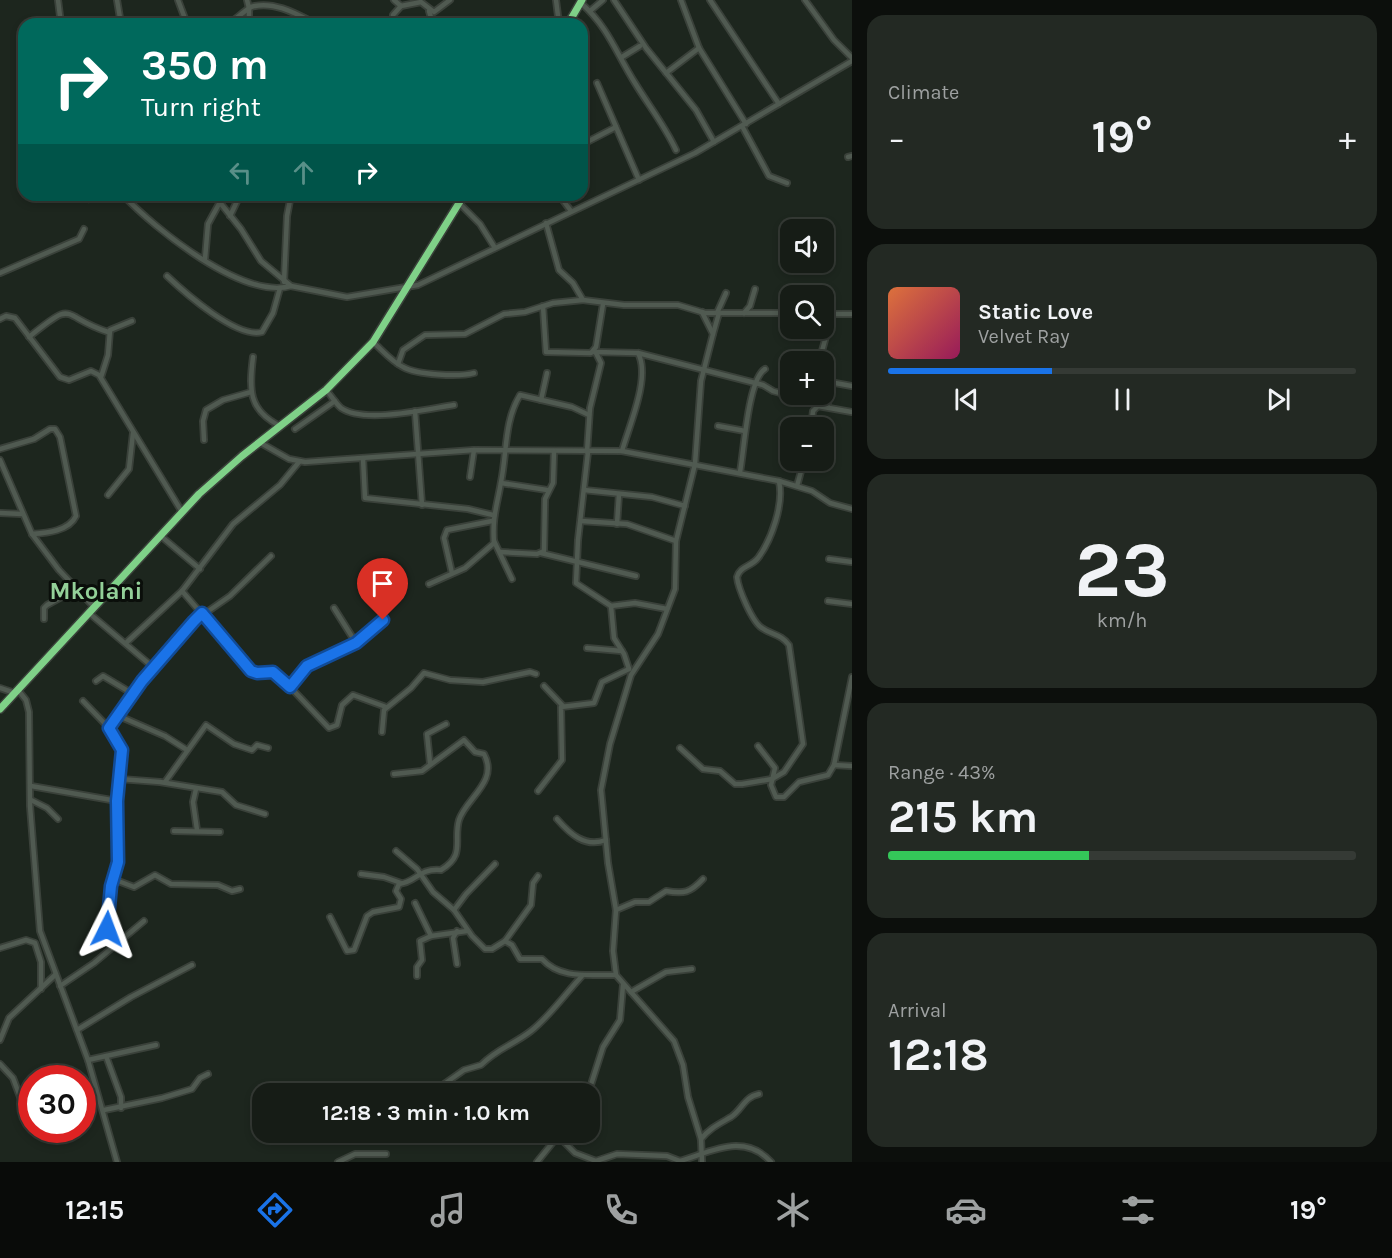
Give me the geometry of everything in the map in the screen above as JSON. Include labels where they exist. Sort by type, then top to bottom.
[{"type":"highway","points":[[572,18],[581,2]]},
{"type":"highway","points":[[0,710],[162,537],[182,512],[259,442],[326,390],[373,342],[410,286],[459,203]]},
{"type":"street","points":[[58,0],[60,18]]},
{"type":"street","points":[[117,0],[120,18]]},
{"type":"street","points":[[178,0],[185,18]]},
{"type":"street","points":[[246,0],[249,18]]},
{"type":"street","points":[[394,0],[401,6]]},
{"type":"street","points":[[429,11],[436,11],[450,0]]},
{"type":"street","points":[[556,0],[558,18]]},
{"type":"street","points":[[590,11],[603,0]]},
{"type":"street","points":[[614,0],[666,73],[696,110],[714,142]]},
{"type":"street","points":[[681,0],[699,48],[744,125],[769,176],[787,183]]},
{"type":"street","points":[[711,0],[779,104]]},
{"type":"street","points":[[806,0],[851,60],[852,68]]},
{"type":"street","points":[[393,18],[401,6],[419,1],[429,11],[431,18]]},
{"type":"street","points":[[581,2],[608,32],[634,82],[668,132],[676,150]]},
{"type":"street","points":[[236,18],[249,8],[272,3],[303,18]]},
{"type":"street","points":[[622,57],[640,45]]},
{"type":"street","points":[[666,73],[699,48]]},
{"type":"street","points":[[205,259],[208,224],[220,202],[261,261],[291,286],[347,297],[418,285],[714,142],[851,60]]},
{"type":"street","points":[[597,83],[639,180]]},
{"type":"street","points":[[588,141],[616,127]]},
{"type":"street","points":[[130,201],[183,246],[248,284],[280,288],[291,286]]},
{"type":"street","points":[[230,216],[237,201]]},
{"type":"street","points":[[284,282],[290,201]]},
{"type":"street","points":[[564,201],[571,211]]},
{"type":"street","points":[[459,203],[485,230],[495,248]]},
{"type":"street","points":[[546,223],[559,270],[573,283],[583,300]]},
{"type":"street","points":[[0,273],[79,239],[84,229]]},
{"type":"street","points":[[167,276],[218,318],[254,333],[262,332],[267,324],[280,288]]},
{"type":"street","points":[[744,314],[750,306],[755,289]]},
{"type":"street","points":[[702,1162],[700,1139],[688,1097],[683,1065],[674,1041],[616,975],[613,951],[616,910],[601,790],[630,672],[657,634],[676,581],[676,541],[695,464],[703,370],[718,313],[726,293]]},
{"type":"street","points":[[398,364],[403,350],[425,335],[465,334],[504,314],[583,300],[603,304],[678,305],[702,312],[780,313]]},
{"type":"street","points":[[603,304],[595,352],[601,363],[590,415],[576,583],[611,606],[635,603],[667,609]]},
{"type":"street","points":[[543,306],[546,352],[638,353],[780,392]]},
{"type":"street","points":[[29,337],[54,316],[64,312],[108,332]]},
{"type":"street","points":[[702,312],[713,334]]},
{"type":"street","points":[[834,314],[852,315]]},
{"type":"street","points":[[0,319],[6,316],[15,318],[64,379],[73,379],[91,371],[101,377],[182,512]]},
{"type":"street","points":[[101,377],[108,355],[108,332],[115,326],[132,321]]},
{"type":"street","points":[[373,342],[398,364],[409,370],[455,375],[474,373]]},
{"type":"street","points":[[622,452],[638,399],[642,364],[638,353]]},
{"type":"street","points":[[253,357],[251,392],[258,412],[279,426]]},
{"type":"street","points":[[740,472],[745,431],[757,375],[765,369]]},
{"type":"street","points":[[541,399],[547,373]]},
{"type":"street","points":[[834,383],[852,386]]},
{"type":"street","points":[[326,390],[344,409],[364,413],[386,415],[454,405]]},
{"type":"street","points":[[204,440],[203,421],[206,410],[224,400],[251,392]]},
{"type":"street","points":[[512,579],[494,541],[492,521],[501,483],[509,423],[519,396],[523,394],[572,407],[590,415]]},
{"type":"street","points":[[295,429],[335,400]]},
{"type":"street","points":[[813,417],[814,405]]},
{"type":"street","points":[[815,408],[827,406],[852,412]]},
{"type":"street","points":[[415,411],[420,453],[422,505]]},
{"type":"street","points":[[718,426],[745,431]]},
{"type":"street","points":[[0,449],[34,439],[50,429],[56,429],[60,437],[76,516],[72,523],[63,528],[32,534]]},
{"type":"street","points":[[108,495],[128,474],[133,433]]},
{"type":"street","points":[[259,442],[299,462],[474,450],[622,452],[779,481],[852,509]]},
{"type":"street","points":[[470,477],[474,450]]},
{"type":"street","points":[[541,553],[544,545],[547,490],[553,483],[554,451]]},
{"type":"street","points":[[363,458],[365,498],[468,509],[494,515]]},
{"type":"street","points":[[0,460],[32,534],[92,610],[154,668]]},
{"type":"street","points":[[127,642],[182,591],[233,524],[280,484],[299,462]]},
{"type":"street","points":[[797,486],[801,471]]},
{"type":"street","points":[[680,748],[703,769],[720,771],[735,783],[772,779],[788,769],[803,744],[800,710],[794,685],[792,652],[783,637],[758,625],[749,610],[737,577],[743,567],[757,559],[766,545],[782,499],[779,481]]},
{"type":"street","points":[[501,483],[547,490]]},
{"type":"street","points":[[584,490],[652,497],[685,506]]},
{"type":"street","points":[[617,524],[618,494]]},
{"type":"street","points":[[0,513],[22,514]]},
{"type":"street","points":[[452,573],[444,538],[447,530],[492,521]]},
{"type":"street","points":[[581,521],[627,524],[676,541]]},
{"type":"street","points":[[162,537],[200,569]]},
{"type":"street","points":[[429,584],[465,568],[494,541]]},
{"type":"street","points":[[500,552],[541,553],[636,576]]},
{"type":"street","points":[[109,728],[154,668],[202,613],[230,596],[270,556]]},
{"type":"street","points":[[829,559],[852,562]]},
{"type":"street","points":[[44,619],[44,608],[47,604],[76,589]]},
{"type":"street","points":[[182,591],[251,671],[273,672],[329,728],[338,725],[342,705],[353,695],[386,708]]},
{"type":"street","points":[[828,601],[852,604]]},
{"type":"street","points":[[611,606],[614,638],[630,672]]},
{"type":"street","points":[[334,608],[356,643]]},
{"type":"street","points":[[290,687],[307,666],[356,643],[383,620]]},
{"type":"street","points":[[587,648],[622,651]]},
{"type":"street","points":[[382,732],[382,713],[426,673],[450,680],[483,682],[530,672],[536,674]]},
{"type":"street","points":[[562,706],[590,705],[597,698],[602,682],[630,672]]},
{"type":"street","points":[[96,681],[103,676],[133,694]]},
{"type":"street","points":[[758,747],[775,768],[772,793],[776,797],[784,797],[801,781],[824,777],[834,765],[852,676]]},
{"type":"street","points":[[538,791],[562,760],[562,706],[544,686]]},
{"type":"street","points":[[0,688],[16,692],[26,700],[29,712],[33,867],[40,931],[88,1060],[117,1162]]},
{"type":"street","points":[[82,701],[109,728],[122,750],[117,801],[118,862],[108,913],[110,948]]},
{"type":"street","points":[[119,716],[165,736],[187,750]]},
{"type":"street","points":[[430,763],[427,734],[446,724]]},
{"type":"street","points":[[165,782],[206,725],[238,746],[252,750],[257,745],[268,748]]},
{"type":"street","points":[[361,874],[384,877],[400,884],[408,883],[420,872],[429,868],[441,870],[455,857],[459,847],[459,820],[483,785],[488,767],[484,754],[474,751],[464,740],[419,772],[403,771],[394,774]]},
{"type":"street","points":[[834,765],[852,766]]},
{"type":"street","points":[[120,779],[165,782],[223,792],[236,805],[265,814]]},
{"type":"street","points":[[31,786],[117,801]]},
{"type":"street","points":[[196,789],[192,802],[198,830]]},
{"type":"street","points":[[31,800],[47,808],[58,819]]},
{"type":"street","points":[[557,819],[574,836],[595,844],[606,840]]},
{"type":"street","points":[[174,831],[220,832]]},
{"type":"street","points":[[396,850],[420,872],[433,892],[453,910],[467,931],[485,949],[492,949],[505,941],[531,905],[533,883],[538,876]]},
{"type":"street","points":[[453,910],[495,864]]},
{"type":"street","points":[[113,879],[134,887],[155,875],[171,884],[218,885],[232,891],[240,888]]},
{"type":"street","points":[[616,910],[635,903],[649,902],[666,891],[683,894],[689,892],[703,879]]},
{"type":"street","points":[[330,917],[342,945],[347,951],[354,950],[367,916],[373,912],[399,907],[401,899],[396,891],[400,884]]},
{"type":"street","points":[[415,903],[431,936]]},
{"type":"street","points":[[60,986],[144,921]]},
{"type":"street","points":[[457,931],[453,938],[457,964]]},
{"type":"street","points":[[417,976],[417,968],[422,960],[419,942],[431,936],[467,931]]},
{"type":"street","points":[[0,948],[26,940],[35,942],[41,962],[41,989]]},
{"type":"street","points":[[505,941],[512,945],[520,959],[542,959],[553,969],[582,976],[616,975]]},
{"type":"street","points":[[77,1030],[131,996],[192,965]]},
{"type":"street","points":[[631,992],[666,972],[692,969]]},
{"type":"street","points":[[0,1040],[9,1018],[55,975]]},
{"type":"street","points":[[446,1083],[464,1070],[482,1065],[486,1058],[499,1049],[530,1032],[545,1020],[582,976]]},
{"type":"street","points":[[592,1083],[603,1047],[620,1020],[623,985]]},
{"type":"street","points":[[88,1060],[156,1045]]},
{"type":"street","points":[[106,1056],[121,1097],[121,1108]]},
{"type":"street","points":[[0,1064],[13,1077],[18,1091]]},
{"type":"street","points":[[104,1110],[121,1108],[192,1089],[200,1078],[208,1074]]},
{"type":"street","points":[[700,1139],[717,1123],[732,1116],[748,1097],[759,1094]]},
{"type":"street","points":[[537,1162],[552,1143]]},
{"type":"street","points":[[565,1143],[575,1153],[597,1161],[617,1154],[666,1156],[680,1161],[714,1148],[746,1146],[757,1150],[771,1162]]},
{"type":"street","points":[[338,1162],[356,1154],[387,1154]]},
{"type":"district","name":"Mkolani","points":[[96,591]]},
{"type":"route","points":[[107,929],[109,898],[118,862],[117,801],[122,765],[121,745],[109,728],[142,681],[184,635],[188,627],[202,613],[251,671],[254,673],[273,672],[290,687],[307,666],[356,643],[383,620]]}]
